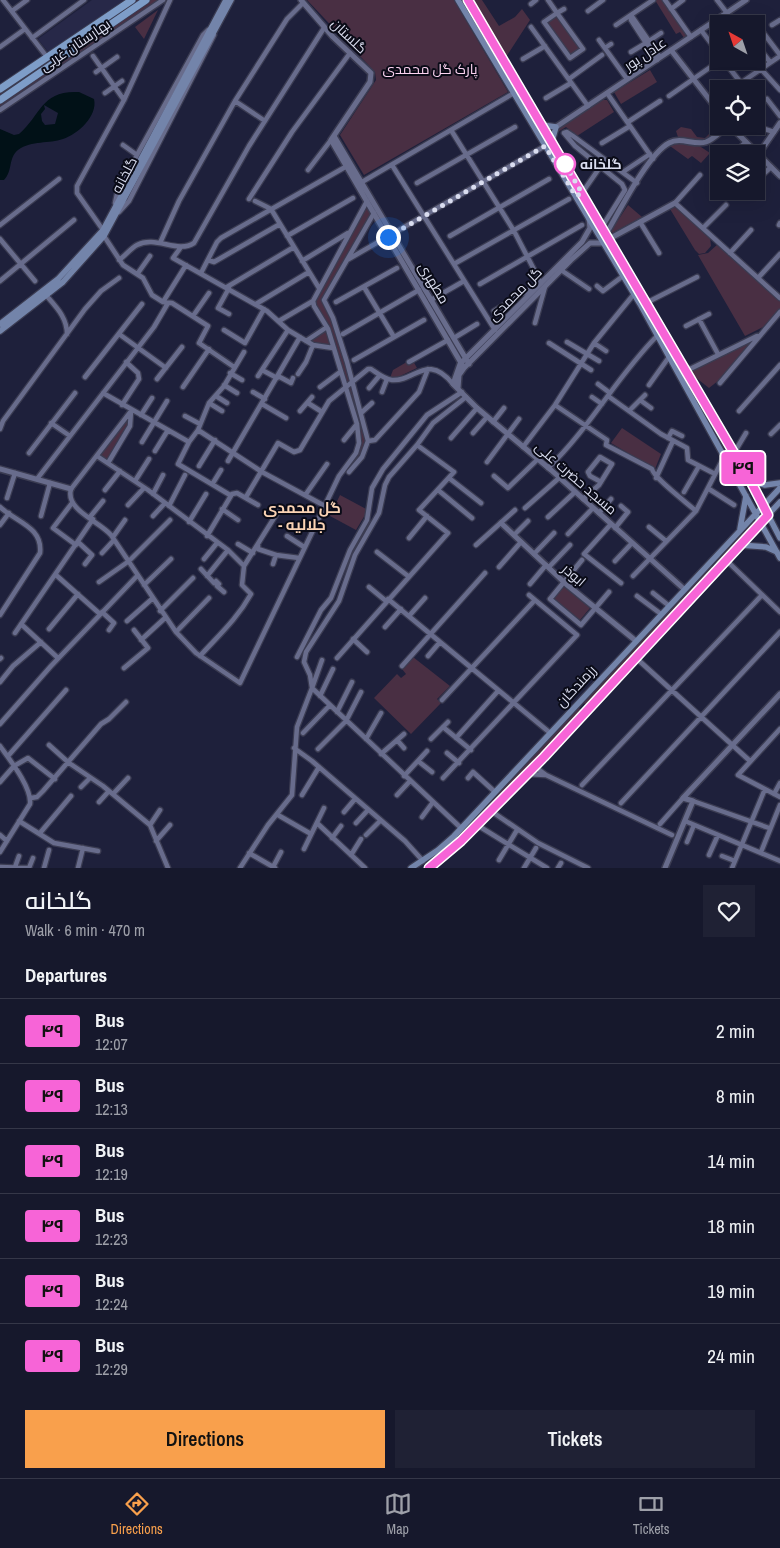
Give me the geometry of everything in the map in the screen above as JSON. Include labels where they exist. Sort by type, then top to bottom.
[{"type":"main road","name":"بهارستان غربی","points":[[0,89],[132,0]]},
{"type":"main road","name":"بهارستان غربی","points":[[0,100],[146,0]]},
{"type":"main road","name":"گلخانه","points":[[0,330],[45,293],[103,233],[213,29],[226,0]]},
{"type":"main road","name":"گلخانه","points":[[213,29],[232,0]]},
{"type":"main road","points":[[458,0],[545,146],[572,197],[606,239],[646,303],[751,482],[779,536]]},
{"type":"main road","points":[[469,0],[602,227],[624,276],[779,555]]},
{"type":"main road","points":[[542,126],[556,127],[552,142]]},
{"type":"main road","points":[[572,197],[582,193]]},
{"type":"main road","points":[[705,423],[714,418]]},
{"type":"main road","points":[[751,482],[765,485],[780,483]]},
{"type":"main road","name":"رزمندگان","points":[[411,868],[438,850],[461,828],[668,605],[780,488]]},
{"type":"main road","points":[[740,530],[746,496]]},
{"type":"main road","name":"رزمندگان","points":[[428,868],[477,825],[527,774],[780,502]]},
{"type":"main road","points":[[779,536],[780,525]]},
{"type":"main road","points":[[740,545],[766,547],[779,555]]},
{"type":"main road","points":[[710,561],[719,567]]},
{"type":"main road","points":[[578,703],[586,710]]},
{"type":"street","points":[[4,0],[47,57]]},
{"type":"street","points":[[12,12],[28,0]]},
{"type":"street","points":[[32,38],[84,0]]},
{"type":"street","name":"بهارستان غربی","points":[[0,110],[163,0]]},
{"type":"street","points":[[170,0],[124,100],[77,186],[77,193],[119,260],[138,273],[152,295],[165,303],[172,303],[208,326],[199,343],[234,367]]},
{"type":"street","points":[[531,4],[536,0]]},
{"type":"street","points":[[548,0],[557,13],[583,49],[570,58],[544,22],[557,13],[564,9]]},
{"type":"street","points":[[588,11],[604,0]]},
{"type":"street","points":[[616,25],[653,0]]},
{"type":"street","points":[[665,0],[691,37]]},
{"type":"street","points":[[671,8],[683,0]]},
{"type":"street","points":[[717,0],[727,13]]},
{"type":"street","name":"عادل پور","points":[[724,15],[746,0]]},
{"type":"street","points":[[160,243],[178,201],[235,101],[288,19],[302,2]]},
{"type":"street","name":"گلستان","points":[[302,2],[324,28],[371,72],[372,76],[333,138]]},
{"type":"street","points":[[630,16],[659,58]]},
{"type":"street","points":[[772,25],[780,20]]},
{"type":"street","name":"عادل پور","points":[[556,127],[710,24]]},
{"type":"street","points":[[531,27],[588,106]]},
{"type":"street","points":[[119,260],[137,245],[148,242],[180,247],[190,246],[200,236],[221,194],[324,28]]},
{"type":"street","points":[[0,47],[25,29]]},
{"type":"street","points":[[116,210],[117,194],[137,155],[203,35],[213,29]]},
{"type":"street","points":[[116,210],[129,201],[212,41],[213,29]]},
{"type":"street","points":[[701,30],[710,42]]},
{"type":"street","points":[[102,31],[107,38]]},
{"type":"street","points":[[765,66],[780,55],[765,36],[771,31]]},
{"type":"street","points":[[631,52],[661,33]]},
{"type":"street","points":[[599,40],[628,79]]},
{"type":"street","points":[[605,48],[611,44]]},
{"type":"street","points":[[523,59],[545,46]]},
{"type":"street","points":[[671,50],[710,101]]},
{"type":"street","points":[[250,199],[292,132],[350,53]]},
{"type":"street","points":[[93,56],[124,100]]},
{"type":"street","points":[[546,98],[602,56]]},
{"type":"street","points":[[765,56],[770,62]]},
{"type":"street","points":[[96,72],[117,57]]},
{"type":"street","points":[[669,96],[710,67]]},
{"type":"street","points":[[744,80],[760,70]]},
{"type":"street","points":[[762,70],[780,90]]},
{"type":"street","points":[[105,93],[122,81]]},
{"type":"street","points":[[362,182],[514,93]]},
{"type":"street","points":[[607,93],[651,156]]},
{"type":"street","points":[[767,99],[780,116]]},
{"type":"street","points":[[235,101],[265,121]]},
{"type":"street","points":[[602,142],[660,101]]},
{"type":"street","points":[[765,145],[780,123]]},
{"type":"street","points":[[417,182],[514,126]]},
{"type":"street","points":[[765,129],[774,132]]},
{"type":"street","points":[[452,130],[514,231],[543,285],[535,323]]},
{"type":"street","points":[[602,227],[625,190],[622,184],[576,146],[564,133],[568,132],[636,183]]},
{"type":"street","points":[[623,172],[651,156],[670,142],[680,140],[707,142],[717,135]]},
{"type":"street","points":[[739,135],[749,145]]},
{"type":"street","points":[[308,170],[333,138]]},
{"type":"street","name":"مطهری","points":[[333,138],[346,166],[431,300],[467,362]]},
{"type":"street","name":"مطهری","points":[[333,138],[362,182],[462,366]]},
{"type":"street","points":[[743,145],[746,142]]},
{"type":"street","points":[[123,146],[137,155]]},
{"type":"street","points":[[347,260],[545,146]]},
{"type":"street","points":[[606,239],[651,156]]},
{"type":"street","points":[[765,161],[780,176]]},
{"type":"street","points":[[392,165],[494,330]]},
{"type":"street","points":[[201,273],[216,242],[221,238],[346,166]]},
{"type":"street","points":[[765,173],[771,167]]},
{"type":"street","points":[[582,193],[598,170]]},
{"type":"street","points":[[589,219],[586,237],[590,239],[590,243],[606,239],[675,203],[700,175]]},
{"type":"street","points":[[0,225],[58,179]]},
{"type":"street","points":[[450,236],[549,179]]},
{"type":"street","points":[[454,264],[572,197]]},
{"type":"street","points":[[287,236],[353,198]]},
{"type":"street","points":[[255,201],[271,209],[319,288]]},
{"type":"street","points":[[131,411],[72,489],[69,496],[72,503],[104,527],[114,539],[160,611],[176,632],[200,656],[240,683],[339,476],[356,453],[359,443],[357,424],[327,327],[314,306],[314,301],[319,288],[367,201]]},
{"type":"street","points":[[675,203],[780,298]]},
{"type":"street","points":[[703,228],[726,205]]},
{"type":"street","points":[[349,472],[362,457],[368,441],[354,383],[324,300],[374,212]]},
{"type":"street","points":[[0,281],[74,220]]},
{"type":"street","points":[[640,222],[659,253]]},
{"type":"street","points":[[208,260],[214,262],[280,224]]},
{"type":"street","points":[[480,284],[582,225]]},
{"type":"street","points":[[730,253],[752,230]]},
{"type":"street","points":[[302,261],[350,232]]},
{"type":"street","name":"گل محمدی","points":[[453,384],[462,366],[543,285],[586,237]]},
{"type":"street","points":[[0,239],[35,281]]},
{"type":"street","name":"گل محمدی","points":[[467,362],[494,330],[590,243]]},
{"type":"street","points":[[180,247],[173,258],[256,304],[288,330],[313,345],[333,348]]},
{"type":"street","points":[[229,314],[218,308],[228,288],[294,247]]},
{"type":"street","points":[[758,278],[780,254]]},
{"type":"street","points":[[138,273],[150,256]]},
{"type":"street","points":[[38,479],[138,347],[186,265]]},
{"type":"street","points":[[336,302],[397,268]]},
{"type":"street","points":[[561,270],[589,289]]},
{"type":"street","points":[[256,304],[309,272]]},
{"type":"street","points":[[598,286],[603,291],[624,276]]},
{"type":"street","points":[[646,303],[697,277]]},
{"type":"street","points":[[0,429],[3,421],[67,334],[101,291],[119,278]]},
{"type":"street","points":[[431,300],[464,281]]},
{"type":"street","points":[[494,311],[543,285]]},
{"type":"street","points":[[364,287],[394,337]]},
{"type":"street","points":[[343,334],[419,290]]},
{"type":"street","points":[[193,316],[208,292]]},
{"type":"street","points":[[45,293],[63,315],[67,325],[67,334]]},
{"type":"street","points":[[523,447],[555,405],[586,354],[634,294]]},
{"type":"street","points":[[279,321],[314,301]]},
{"type":"street","points":[[85,377],[142,304]]},
{"type":"street","points":[[224,330],[245,343],[264,309]]},
{"type":"street","points":[[720,383],[780,312]]},
{"type":"street","points":[[686,326],[709,314]]},
{"type":"street","points":[[699,319],[718,354]]},
{"type":"street","points":[[354,360],[424,320]]},
{"type":"street","points":[[454,338],[477,324]]},
{"type":"street","points":[[306,341],[327,327]]},
{"type":"street","points":[[258,376],[288,330]]},
{"type":"street","points":[[119,334],[166,368]]},
{"type":"street","points":[[548,468],[571,446],[608,395],[657,336]]},
{"type":"street","points":[[686,371],[758,336]]},
{"type":"street","points":[[228,461],[300,337]]},
{"type":"street","points":[[409,362],[448,340]]},
{"type":"street","points":[[567,342],[599,361]]},
{"type":"street","points":[[549,343],[591,370]]},
{"type":"street","points":[[594,343],[606,351]]},
{"type":"street","points":[[298,374],[306,362],[313,345]]},
{"type":"street","points":[[157,379],[182,347]]},
{"type":"street","points":[[183,387],[208,349]]},
{"type":"street","points":[[230,495],[213,483],[178,464],[189,442],[198,430],[210,403],[244,352]]},
{"type":"street","points":[[649,385],[669,357]]},
{"type":"street","points":[[122,405],[139,379],[138,374],[126,362]]},
{"type":"street","points":[[740,411],[780,365]]},
{"type":"street","name":"گل محمدی","points":[[460,390],[462,366]]},
{"type":"street","points":[[246,497],[278,443],[294,452],[300,450],[329,401],[354,383],[368,369],[387,379],[394,380],[428,369],[443,374],[453,384]]},
{"type":"street","points":[[368,441],[376,440],[419,392],[428,369]]},
{"type":"street","points":[[262,370],[291,383],[293,378]]},
{"type":"street","points":[[320,387],[340,372]]},
{"type":"street","points":[[230,373],[242,380]]},
{"type":"street","points":[[369,388],[380,375]]},
{"type":"street","points":[[382,392],[387,379]]},
{"type":"street","points":[[224,384],[238,393]]},
{"type":"street","name":"مسجد حضرت علی","points":[[453,384],[487,417],[560,478],[684,589]]},
{"type":"street","points":[[598,384],[608,395],[629,411],[668,438],[687,448],[688,460],[715,474]]},
{"type":"street","points":[[297,657],[321,610],[331,598],[350,550],[367,520],[372,488],[382,469],[427,415],[460,390]]},
{"type":"street","points":[[253,392],[265,399]]},
{"type":"street","points":[[29,453],[75,393]]},
{"type":"street","points":[[103,393],[131,411],[189,442]]},
{"type":"street","points":[[629,411],[645,395]]},
{"type":"street","points":[[216,396],[227,404]]},
{"type":"street","points":[[592,396],[602,404]]},
{"type":"street","points":[[300,411],[312,397]]},
{"type":"street","points":[[461,828],[312,688],[310,675],[304,662],[306,652],[339,601],[355,555],[379,513],[385,485],[433,423],[466,397]]},
{"type":"street","points":[[141,415],[152,398]]},
{"type":"street","points":[[640,400],[651,408]]},
{"type":"street","points":[[142,442],[167,401]]},
{"type":"street","points":[[210,403],[222,411]]},
{"type":"street","points":[[308,403],[322,412]]},
{"type":"street","points":[[361,413],[372,403]]},
{"type":"street","points":[[262,404],[286,418]]},
{"type":"street","points":[[555,405],[606,440],[606,445],[652,470],[656,478],[696,511]]},
{"type":"street","points":[[451,438],[477,408]]},
{"type":"street","points":[[493,422],[504,408]]},
{"type":"street","points":[[108,464],[130,426],[132,421],[131,411]]},
{"type":"street","points":[[185,416],[200,424]]},
{"type":"street","points":[[473,433],[487,417]]},
{"type":"street","points":[[487,462],[519,419]]},
{"type":"street","points":[[51,423],[70,436]]},
{"type":"street","points":[[344,440],[357,424]]},
{"type":"street","points":[[771,434],[780,425]]},
{"type":"street","points":[[155,451],[168,430]]},
{"type":"street","points":[[198,430],[262,472],[306,494],[325,506]]},
{"type":"street","points":[[668,438],[672,431],[682,436]]},
{"type":"street","points":[[734,453],[746,433]]},
{"type":"street","points":[[199,466],[215,440]]},
{"type":"street","points":[[656,478],[673,441]]},
{"type":"street","points":[[337,658],[448,533],[419,510],[454,472],[417,445]]},
{"type":"street","points":[[97,456],[153,494],[228,550],[244,566]]},
{"type":"street","points":[[583,499],[601,482],[612,464],[600,457],[588,472],[590,476],[601,482]]},
{"type":"street","points":[[634,576],[649,558],[696,511],[724,457]]},
{"type":"street","points":[[134,481],[149,459]]},
{"type":"street","points":[[494,476],[508,488],[538,459]]},
{"type":"street","points":[[306,494],[327,464]]},
{"type":"street","points":[[684,492],[700,466]]},
{"type":"street","points":[[0,469],[72,489]]},
{"type":"street","points":[[213,483],[221,470]]},
{"type":"street","points":[[105,490],[120,471]]},
{"type":"street","points":[[7,498],[14,473]]},
{"type":"street","points":[[153,516],[167,505],[185,475]]},
{"type":"street","points":[[153,494],[163,476]]},
{"type":"street","points":[[449,478],[481,503]]},
{"type":"street","points":[[525,508],[560,478]]},
{"type":"street","points":[[41,516],[50,483]]},
{"type":"street","points":[[128,505],[144,488]]},
{"type":"street","points":[[709,489],[734,505]]},
{"type":"street","points":[[438,490],[472,518]]},
{"type":"street","points":[[548,517],[575,492]]},
{"type":"street","points":[[207,536],[230,495],[237,493],[258,505]]},
{"type":"street","points":[[189,522],[206,494]]},
{"type":"street","points":[[599,513],[611,499]]},
{"type":"street","points":[[15,633],[56,575],[103,501]]},
{"type":"street","points":[[72,503],[53,528],[92,555],[85,564]]},
{"type":"street","points":[[621,506],[628,512],[584,554],[621,583]]},
{"type":"street","points":[[0,507],[32,530],[41,542],[40,553],[0,614]]},
{"type":"street","points":[[568,534],[593,508]]},
{"type":"street","points":[[222,509],[238,520]]},
{"type":"street","points":[[200,656],[228,625],[234,621],[251,594],[242,585],[244,566],[279,510]]},
{"type":"street","points":[[476,545],[516,510]]},
{"type":"street","points":[[0,526],[9,513]]},
{"type":"street","points":[[408,538],[427,516]]},
{"type":"street","points":[[102,553],[114,539],[125,520]]},
{"type":"street","points":[[99,582],[129,562],[170,520]]},
{"type":"street","points":[[514,535],[528,521]]},
{"type":"street","name":"ابوذر","points":[[501,524],[564,582],[636,641]]},
{"type":"street","points":[[649,527],[666,541]]},
{"type":"street","points":[[150,531],[155,535]]},
{"type":"street","points":[[534,554],[554,533]]},
{"type":"street","points":[[287,536],[304,548]]},
{"type":"street","points":[[499,567],[521,542]]},
{"type":"street","points":[[204,559],[217,543]]},
{"type":"street","points":[[615,560],[632,543]]},
{"type":"street","points":[[238,544],[253,553]]},
{"type":"street","points":[[258,544],[258,549],[276,555],[299,558]]},
{"type":"street","points":[[530,584],[570,545]]},
{"type":"street","points":[[207,576],[228,550]]},
{"type":"street","points":[[377,552],[408,576]]},
{"type":"street","points":[[273,564],[276,555]]},
{"type":"street","points":[[144,585],[171,559]]},
{"type":"street","points":[[582,560],[550,599],[581,624],[609,592]]},
{"type":"street","points":[[726,560],[780,612]]},
{"type":"street","points":[[201,570],[214,583],[216,581],[219,584],[217,586],[224,592]]},
{"type":"street","points":[[402,666],[485,573]]},
{"type":"street","points":[[56,575],[114,623],[109,630]]},
{"type":"street","points":[[0,724],[58,658],[137,576]]},
{"type":"street","points":[[160,611],[193,578]]},
{"type":"street","points":[[369,587],[401,609],[471,669],[550,732]]},
{"type":"street","points":[[653,593],[668,605]]},
{"type":"street","points":[[49,629],[78,594]]},
{"type":"street","points":[[444,778],[577,635],[529,595]]},
{"type":"street","points":[[582,785],[762,595]]},
{"type":"street","points":[[638,596],[661,614]]},
{"type":"street","points":[[127,620],[153,598]]},
{"type":"street","points":[[176,632],[209,598]]},
{"type":"street","points":[[409,616],[424,598]]},
{"type":"street","points":[[442,700],[535,600]]},
{"type":"street","points":[[385,627],[401,609]]},
{"type":"street","points":[[141,640],[165,618]]},
{"type":"street","points":[[21,624],[58,658]]},
{"type":"street","points":[[124,668],[148,648],[134,630]]},
{"type":"street","points":[[621,803],[780,632]]},
{"type":"street","points":[[353,639],[367,652]]},
{"type":"street","points":[[0,682],[13,666],[41,642]]},
{"type":"street","points":[[428,656],[440,642]]},
{"type":"street","points":[[635,657],[750,761]]},
{"type":"street","points":[[240,868],[268,825],[292,795],[297,727],[322,660]]},
{"type":"street","points":[[320,696],[333,670]]},
{"type":"street","points":[[337,712],[352,682]]},
{"type":"street","points":[[8,756],[66,690]]},
{"type":"street","points":[[456,738],[498,690]]},
{"type":"street","points":[[318,749],[346,721],[362,692]]},
{"type":"street","points":[[660,824],[780,694]]},
{"type":"street","points":[[31,798],[37,797],[55,779],[102,724],[109,720],[126,702]]},
{"type":"street","points":[[303,733],[330,705]]},
{"type":"street","points":[[366,740],[381,713]]},
{"type":"street","points":[[431,739],[448,722]]},
{"type":"street","points":[[443,727],[471,750]]},
{"type":"street","points":[[780,729],[738,775],[780,797]]},
{"type":"street","points":[[381,754],[404,734]]},
{"type":"street","points":[[397,740],[404,748]]},
{"type":"street","points":[[49,745],[69,763],[111,793],[150,825],[168,868]]},
{"type":"street","points":[[0,746],[14,766],[31,798],[30,804],[0,852]]},
{"type":"street","points":[[294,748],[319,767],[423,861]]},
{"type":"street","points":[[404,776],[427,751]]},
{"type":"street","points":[[447,753],[459,763]]},
{"type":"street","points":[[0,782],[14,766],[28,758],[55,779]]},
{"type":"street","points":[[418,761],[432,772]]},
{"type":"street","points":[[534,766],[546,775],[672,835]]},
{"type":"street","points":[[302,795],[319,767]]},
{"type":"street","points":[[468,778],[473,772],[495,792]]},
{"type":"street","points":[[527,774],[546,775]]},
{"type":"street","points":[[81,787],[90,778]]},
{"type":"street","points":[[99,802],[128,778]]},
{"type":"street","points":[[397,795],[410,781]]},
{"type":"street","points":[[774,794],[780,783]]},
{"type":"street","points":[[732,868],[765,789]]},
{"type":"street","points":[[40,833],[71,796]]},
{"type":"street","points":[[684,798],[769,828]]},
{"type":"street","points":[[344,812],[355,799]]},
{"type":"street","points":[[665,868],[693,801]]},
{"type":"street","points":[[422,817],[433,802]]},
{"type":"street","points":[[761,852],[770,832],[769,828],[780,805]]},
{"type":"street","points":[[304,849],[324,808]]},
{"type":"street","points":[[150,825],[160,810]]},
{"type":"street","points":[[356,823],[368,810]]},
{"type":"street","points":[[491,811],[538,843],[588,868]]},
{"type":"street","points":[[278,814],[311,834]]},
{"type":"street","points":[[19,821],[54,843],[98,851]]},
{"type":"street","points":[[366,836],[380,821]]},
{"type":"street","points":[[685,821],[780,861]]},
{"type":"street","points":[[317,823],[365,868]]},
{"type":"street","points":[[156,840],[170,825]]},
{"type":"street","points":[[477,825],[547,868]]},
{"type":"street","points":[[687,842],[694,825]]},
{"type":"street","points":[[332,838],[340,826]]},
{"type":"street","points":[[499,860],[517,830]]},
{"type":"street","points":[[0,835],[7,841]]},
{"type":"street","points":[[709,855],[718,835]]},
{"type":"street","points":[[351,855],[361,838]]},
{"type":"street","points":[[78,868],[83,848]]},
{"type":"street","points":[[524,868],[536,848]]},
{"type":"street","points":[[44,868],[49,850]]},
{"type":"street","points":[[250,853],[272,867],[281,852]]},
{"type":"street","points":[[15,867],[19,856]]},
{"type":"street","points":[[722,856],[735,861]]},
{"type":"street","points":[[0,867],[26,868],[33,858]]},
{"type":"shaded area","points":[[92,0],[126,0],[49,53],[38,39]]},
{"type":"shaded area","points":[[66,92],[79,92],[94,99],[93,112],[86,124],[69,137],[35,143],[18,150],[13,157],[9,173],[4,180],[0,180],[0,129],[14,135],[19,134],[49,99]],"holes":[[[44,105],[58,113],[55,124],[45,125],[42,121],[41,114],[45,109]]]},
{"type":"green space","points":[[137,0],[142,0],[0,95],[0,93]]},
{"type":"green space","points":[[149,0],[160,0],[108,36],[105,31]]},
{"type":"green space","name":"پارک گل محمدی","points":[[307,0],[454,0],[508,92],[364,175],[340,135],[376,80],[375,72]]},
{"type":"green space","points":[[474,0],[482,0],[499,26],[515,17],[522,9],[530,20],[506,57]]},
{"type":"green space","points":[[655,0],[662,0],[688,36],[684,38],[680,32],[676,34]]},
{"type":"green space","points":[[158,10],[144,39],[135,27]]},
{"type":"green space","points":[[557,16],[580,49],[570,56],[547,23]]},
{"type":"green space","points":[[101,34],[104,38],[0,108],[0,102]]},
{"type":"green space","points":[[650,70],[657,82],[621,104],[614,92]]},
{"type":"green space","points":[[603,100],[607,100],[614,112],[577,136],[566,127],[558,132],[559,128]]},
{"type":"green space","points":[[681,127],[691,129],[697,137],[705,138],[710,133],[712,137],[701,141],[678,137],[676,131]]},
{"type":"green space","points":[[681,142],[698,145],[710,153],[701,163],[692,156],[688,159],[670,146]]},
{"type":"green space","points":[[367,204],[373,213],[324,298],[352,383],[347,386],[333,344],[315,301]]},
{"type":"green space","points":[[628,205],[642,217],[612,233],[611,231]]},
{"type":"green space","points":[[676,206],[710,237],[711,246],[705,253],[699,254],[695,250],[670,209]]},
{"type":"green space","points":[[718,244],[780,301],[780,309],[763,327],[745,336],[698,255],[708,253]]},
{"type":"green space","points":[[327,329],[332,347],[313,344],[307,341]]},
{"type":"green space","points":[[748,341],[749,344],[723,377],[709,388],[695,377],[691,370]]},
{"type":"green space","points":[[412,359],[417,368],[396,378],[390,378],[393,370]]},
{"type":"green space","points":[[353,384],[367,442],[366,447],[350,472],[345,469],[357,452],[359,442],[347,388]]},
{"type":"green space","points":[[130,416],[130,423],[107,461],[100,456]]},
{"type":"green space","points":[[622,428],[661,454],[655,469],[611,443]]},
{"type":"green space","points":[[340,495],[368,510],[356,530],[330,516]]},
{"type":"green space","points":[[753,519],[755,523],[720,565],[714,560]]},
{"type":"green space","points":[[710,565],[715,569],[588,705],[583,703],[584,700]]},
{"type":"green space","points":[[563,586],[590,608],[580,620],[553,598]]},
{"type":"green space","points":[[413,657],[450,686],[437,699],[441,703],[411,734],[374,698],[397,674],[401,678],[406,674],[402,669]]},
{"type":"green space","points":[[578,707],[582,711],[490,810],[448,848],[447,846]]},
{"type":"bus line","name":"۴۹","points":[[429,868],[461,841],[544,757],[768,515],[751,482],[468,0]]},
{"type":"place","name":"گلخانه","points":[[565,164]]},
{"type":"district","name":"گل محمدی - جلالیه","points":[[302,516]]},
{"type":"route","points":[[388,237],[545,146],[576,196],[582,193],[565,164]]}]
